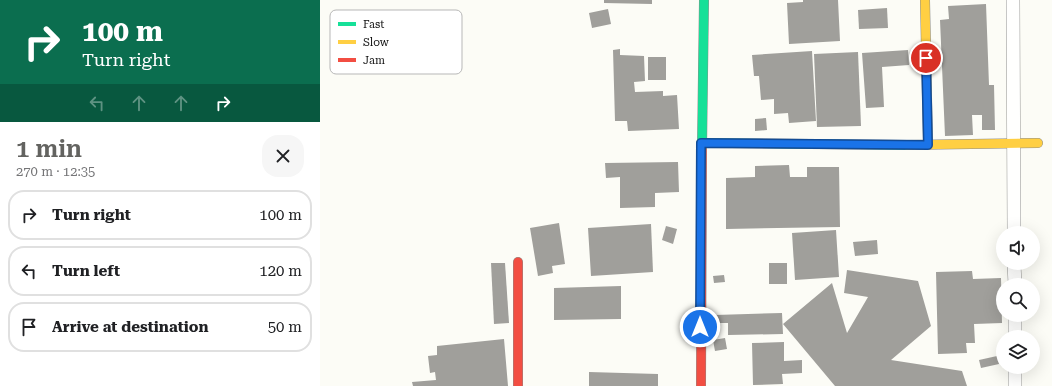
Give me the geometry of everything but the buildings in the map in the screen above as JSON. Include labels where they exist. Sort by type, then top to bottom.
[{"type":"street","points":[[701,386],[701,143],[704,0]]},
{"type":"street","points":[[925,0],[928,145]]},
{"type":"street","points":[[1013,0],[1014,226]]},
{"type":"street","points":[[701,143],[928,145],[1038,143]]},
{"type":"street","points":[[518,262],[518,386]]},
{"type":"street","points":[[1015,374],[1015,386]]},
{"type":"traffic: fast","points":[[702,148],[704,0]]},
{"type":"traffic: fast","points":[[701,143],[907,145]]},
{"type":"traffic: slow","points":[[925,0],[928,145]]},
{"type":"traffic: slow","points":[[907,145],[1038,143]]},
{"type":"traffic: jam","points":[[701,386],[702,148]]},
{"type":"traffic: jam","points":[[518,262],[518,386]]},
{"type":"route","points":[[700,327],[701,143],[928,145],[926,58]]}]
